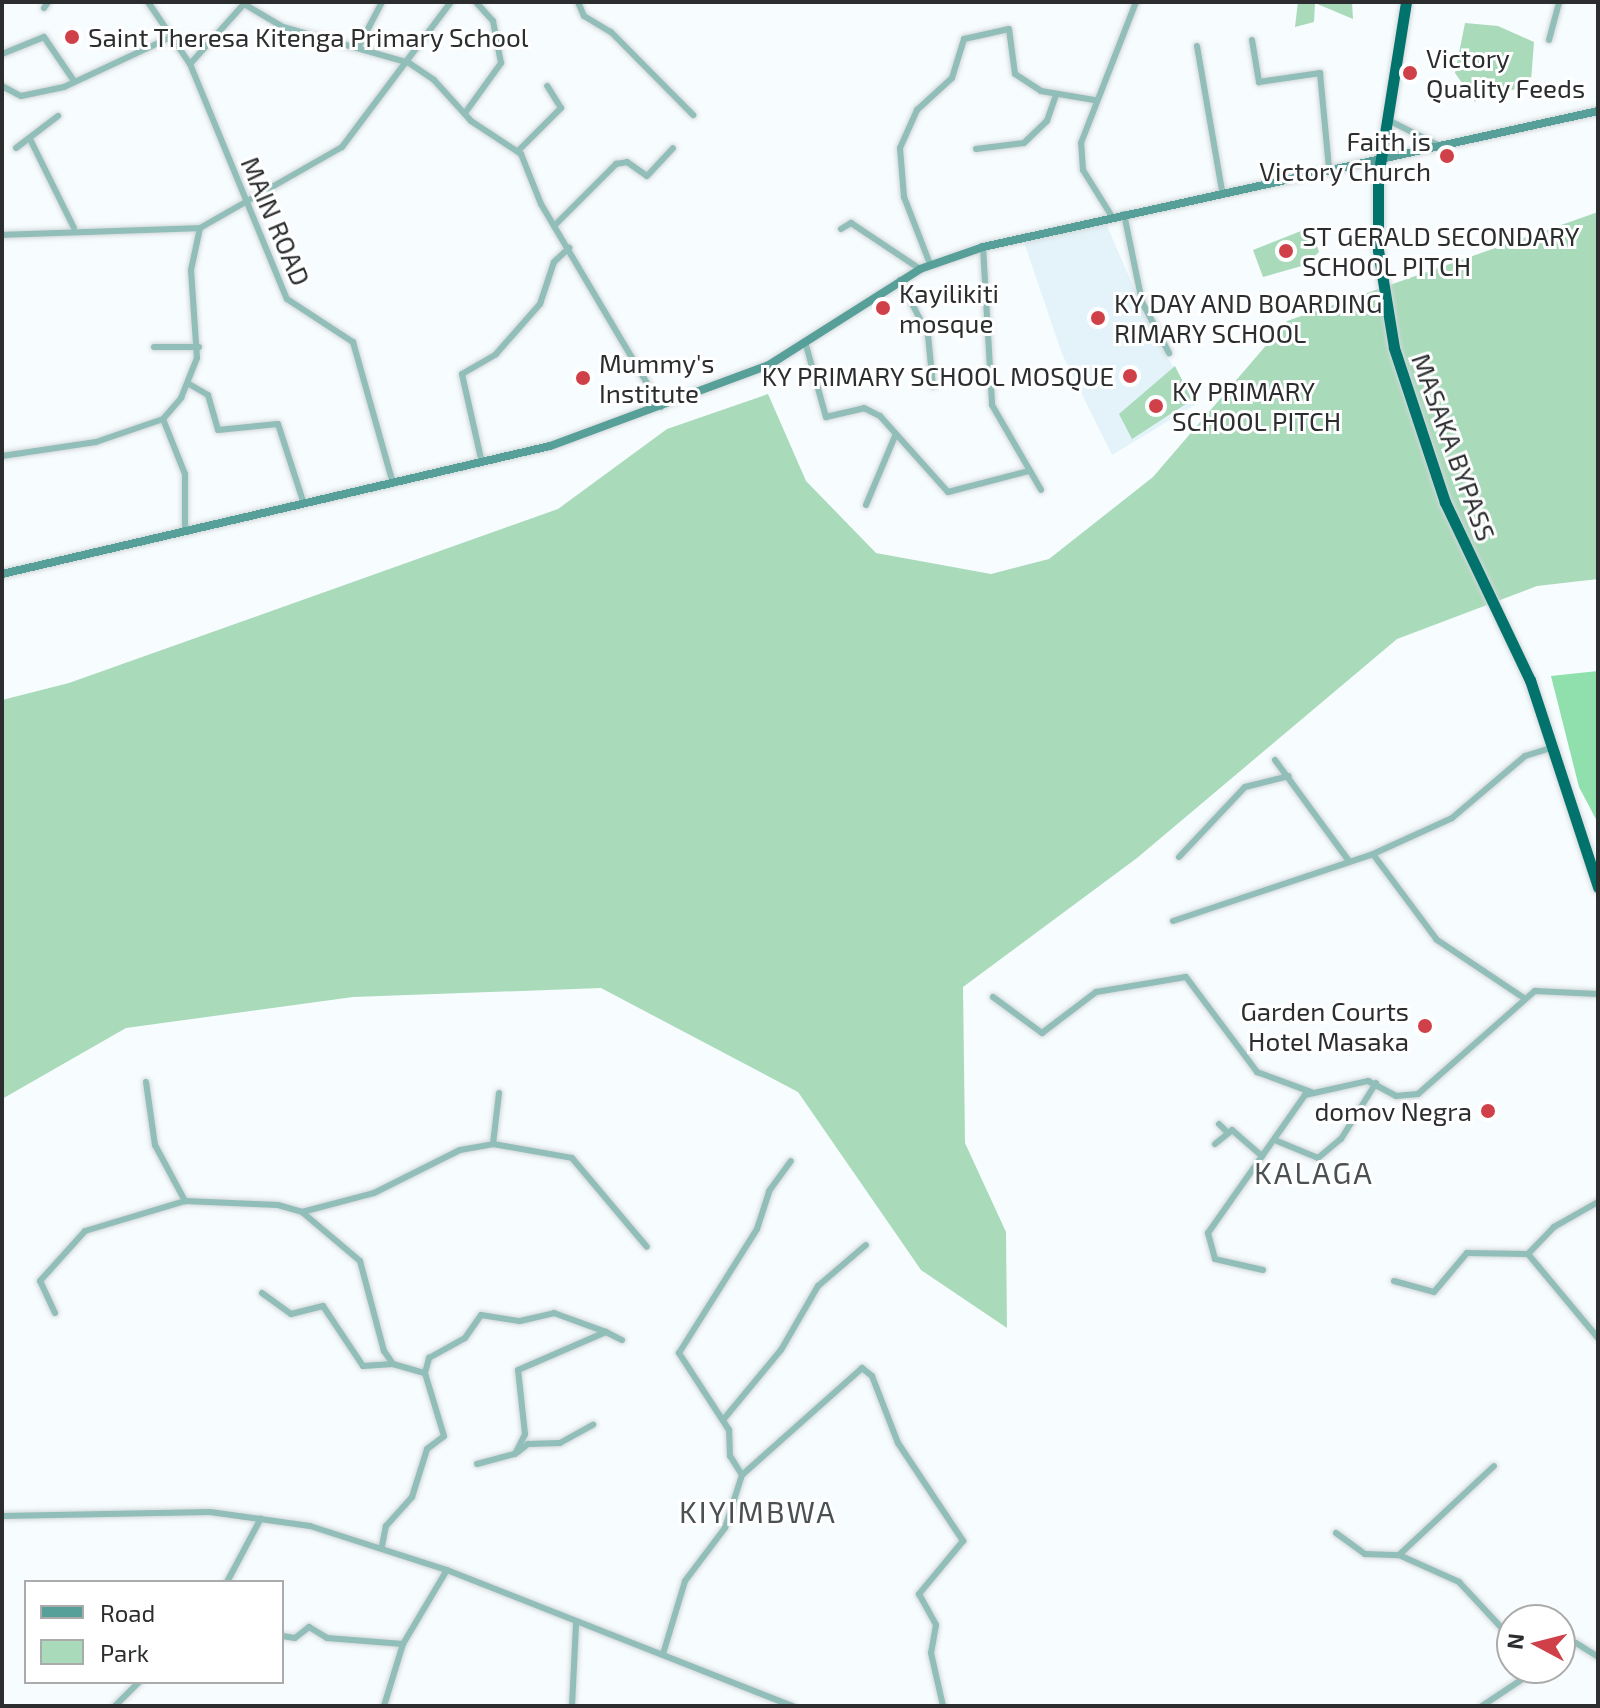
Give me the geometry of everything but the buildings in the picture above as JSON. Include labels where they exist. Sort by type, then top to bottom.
[{"type":"highway","name":"MASAKA BYPASS","points":[[1406,2],[1380,164],[1378,250],[1394,348],[1445,502],[1514,643],[1554,747],[1598,887]]},
{"type":"main road","points":[[2,574],[482,463],[661,407],[806,345],[900,280],[930,264],[983,247],[1124,212],[1329,168],[1380,164],[1440,146],[1598,111]]},
{"type":"street","name":"MAIN ROAD","points":[[148,2],[190,64],[287,299],[353,342],[393,483]]},
{"type":"street","points":[[2,235],[74,228],[200,228],[342,147],[451,2]]},
{"type":"street","points":[[465,113],[501,63],[493,21],[476,2]]},
{"type":"street","points":[[578,2],[584,16],[611,32],[693,115]]},
{"type":"street","points":[[1111,215],[1083,170],[1081,143],[1094,100],[1136,2]]},
{"type":"street","points":[[1549,40],[1559,2]]},
{"type":"street","points":[[190,64],[246,3],[283,27],[403,62],[439,83],[465,113],[518,151],[554,226],[661,407]]},
{"type":"street","points":[[358,48],[381,4]]},
{"type":"street","points":[[930,264],[904,197],[900,148],[917,110],[952,78],[964,39],[1009,29],[1013,71],[1056,95],[1094,100]]},
{"type":"street","points":[[2,54],[44,37],[74,81]]},
{"type":"street","points":[[2,86],[28,96],[74,81],[171,37]]},
{"type":"street","points":[[1252,40],[1259,82],[1320,73],[1329,168]]},
{"type":"street","points":[[1197,46],[1222,191]]},
{"type":"street","points":[[518,151],[563,104],[547,86]]},
{"type":"street","points":[[976,149],[1024,143],[1047,121],[1056,95]]},
{"type":"street","points":[[16,148],[58,116]]},
{"type":"street","points":[[1386,119],[1440,146]]},
{"type":"street","points":[[30,139],[74,228]]},
{"type":"street","points":[[554,226],[616,164],[647,176],[673,148]]},
{"type":"street","points":[[1124,212],[1142,302],[1169,353]]},
{"type":"street","points":[[841,229],[851,223],[920,269]]},
{"type":"street","points":[[2,456],[96,442],[163,419],[189,384],[199,347],[191,270],[200,228]]},
{"type":"street","points":[[983,247],[990,397],[1041,490]]},
{"type":"street","points":[[482,463],[462,374],[496,354],[540,304],[554,262],[569,248]]},
{"type":"street","points":[[900,280],[928,335],[933,386]]},
{"type":"street","points":[[806,345],[826,417],[864,408],[948,492],[1029,471]]},
{"type":"street","points":[[154,347],[199,347]]},
{"type":"street","points":[[189,384],[208,395],[218,430],[278,424],[304,504]]},
{"type":"street","points":[[163,419],[185,474],[185,531]]},
{"type":"street","points":[[866,505],[895,436]]},
{"type":"street","points":[[1173,921],[1373,854],[1452,818],[1525,756],[1554,747]]},
{"type":"street","points":[[1275,760],[1349,861]]},
{"type":"street","points":[[1179,857],[1245,787],[1289,776]]},
{"type":"street","points":[[1373,854],[1437,940],[1524,998]]},
{"type":"street","points":[[993,997],[1042,1033],[1096,992],[1186,977],[1257,1072],[1311,1092],[1376,1083],[1396,1096],[1418,1094],[1524,998],[1551,988],[1598,994]]},
{"type":"street","points":[[146,1082],[155,1145],[185,1201]]},
{"type":"street","points":[[1277,1141],[1318,1158],[1341,1139],[1376,1083]]},
{"type":"street","points":[[1263,1270],[1215,1259],[1208,1233],[1311,1092]]},
{"type":"street","points":[[493,1144],[499,1093]]},
{"type":"street","points":[[1219,1124],[1262,1156]]},
{"type":"street","points":[[1215,1144],[1228,1133]]},
{"type":"street","points":[[55,1313],[40,1281],[77,1238],[185,1201],[302,1212],[374,1193],[460,1150],[493,1144],[572,1158],[647,1247]]},
{"type":"street","points":[[742,1475],[723,1420],[679,1353],[757,1229],[769,1191],[791,1161]]},
{"type":"street","points":[[1394,1281],[1434,1292],[1467,1253],[1528,1254],[1554,1227],[1598,1202]]},
{"type":"street","points":[[302,1212],[360,1261],[393,1364]]},
{"type":"street","points":[[723,1420],[781,1350],[818,1286],[866,1245]]},
{"type":"street","points":[[1528,1254],[1598,1338]]},
{"type":"street","points":[[262,1293],[291,1314],[323,1306],[363,1366],[393,1364],[425,1373]]},
{"type":"street","points":[[382,1546],[386,1526],[412,1497],[429,1445],[444,1436],[425,1373],[429,1358],[465,1338],[481,1315],[515,1322],[554,1313],[622,1340]]},
{"type":"street","points":[[515,1454],[525,1434],[518,1370],[606,1332]]},
{"type":"street","points":[[663,1654],[685,1581],[725,1528],[742,1475],[862,1368],[872,1376],[898,1443],[963,1541],[919,1594],[936,1625],[931,1653],[943,1706]]},
{"type":"street","points":[[477,1464],[515,1454],[528,1444],[560,1443],[593,1425]]},
{"type":"street","points":[[1399,1555],[1494,1466]]},
{"type":"street","points":[[2,1516],[162,1511],[261,1518],[382,1546],[793,1706]]},
{"type":"street","points":[[228,1580],[261,1518]]},
{"type":"street","points":[[1336,1533],[1365,1554],[1399,1555],[1469,1590],[1496,1621]]},
{"type":"street","points":[[384,1706],[403,1644],[447,1570]]},
{"type":"street","points":[[572,1706],[576,1623]]},
{"type":"street","points":[[284,1636],[295,1638],[309,1627],[327,1638],[403,1644]]},
{"type":"street","points":[[1576,1643],[1598,1657]]},
{"type":"street","points":[[115,1706],[137,1684]]},
{"type":"street","points":[[1482,1706],[1515,1684]]},
{"type":"shaded area","name":"KY DAY AND BOARDING RIMARY SCHOOL","points":[[1105,221],[1157,342],[1198,403],[1112,455],[1062,354],[1024,242]]},
{"type":"green space","points":[[1298,2],[1352,2],[1353,19],[1315,3],[1314,22],[1295,27]]},
{"type":"green space","points":[[1465,23],[1498,26],[1534,42],[1531,81],[1513,90],[1486,89],[1475,102],[1455,73]]},
{"type":"green space","points":[[1598,212],[1598,579],[1537,586],[1397,639],[1137,858],[963,987],[965,1143],[1006,1232],[1007,1328],[921,1270],[798,1092],[601,988],[353,997],[126,1028],[2,1099],[2,700],[69,683],[558,509],[667,429],[768,394],[806,481],[876,553],[991,574],[1049,559],[1153,477],[1287,321]]},
{"type":"green space","name":"ST GERALD SECONDARY SCHOOL PITCH","points":[[1311,227],[1319,252],[1305,265],[1263,277],[1253,250]]},
{"type":"green space","name":"KY PRIMARY SCHOOL PITCH","points":[[1175,366],[1192,400],[1132,439],[1119,414]]},
{"type":"green space","points":[[1598,671],[1598,823],[1579,787],[1551,676]]},
{"type":"place","name":"Saint Theresa Kitenga Primary School","points":[[72,37]]},
{"type":"place","name":"Victory Quality Feeds","points":[[1410,73]]},
{"type":"place","name":"Faith is Victory Church","points":[[1447,156]]},
{"type":"place","name":"ST GERALD SECONDARY SCHOOL PITCH","points":[[1286,251]]},
{"type":"place","name":"Kayilikiti mosque","points":[[883,308]]},
{"type":"place","name":"KY DAY AND BOARDING RIMARY SCHOOL","points":[[1098,318]]},
{"type":"place","name":"KY PRIMARY SCHOOL MOSQUE","points":[[1130,376]]},
{"type":"place","name":"Mummy's Institute","points":[[583,378]]},
{"type":"place","name":"KY PRIMARY SCHOOL PITCH","points":[[1156,406]]},
{"type":"place","name":"Garden Courts Hotel Masaka","points":[[1425,1026]]},
{"type":"place","name":"domov Negra","points":[[1488,1111]]},
{"type":"district","name":"KALAGA","points":[[1314,1172]]},
{"type":"district","name":"KIYIMBWA","points":[[758,1511]]}]
